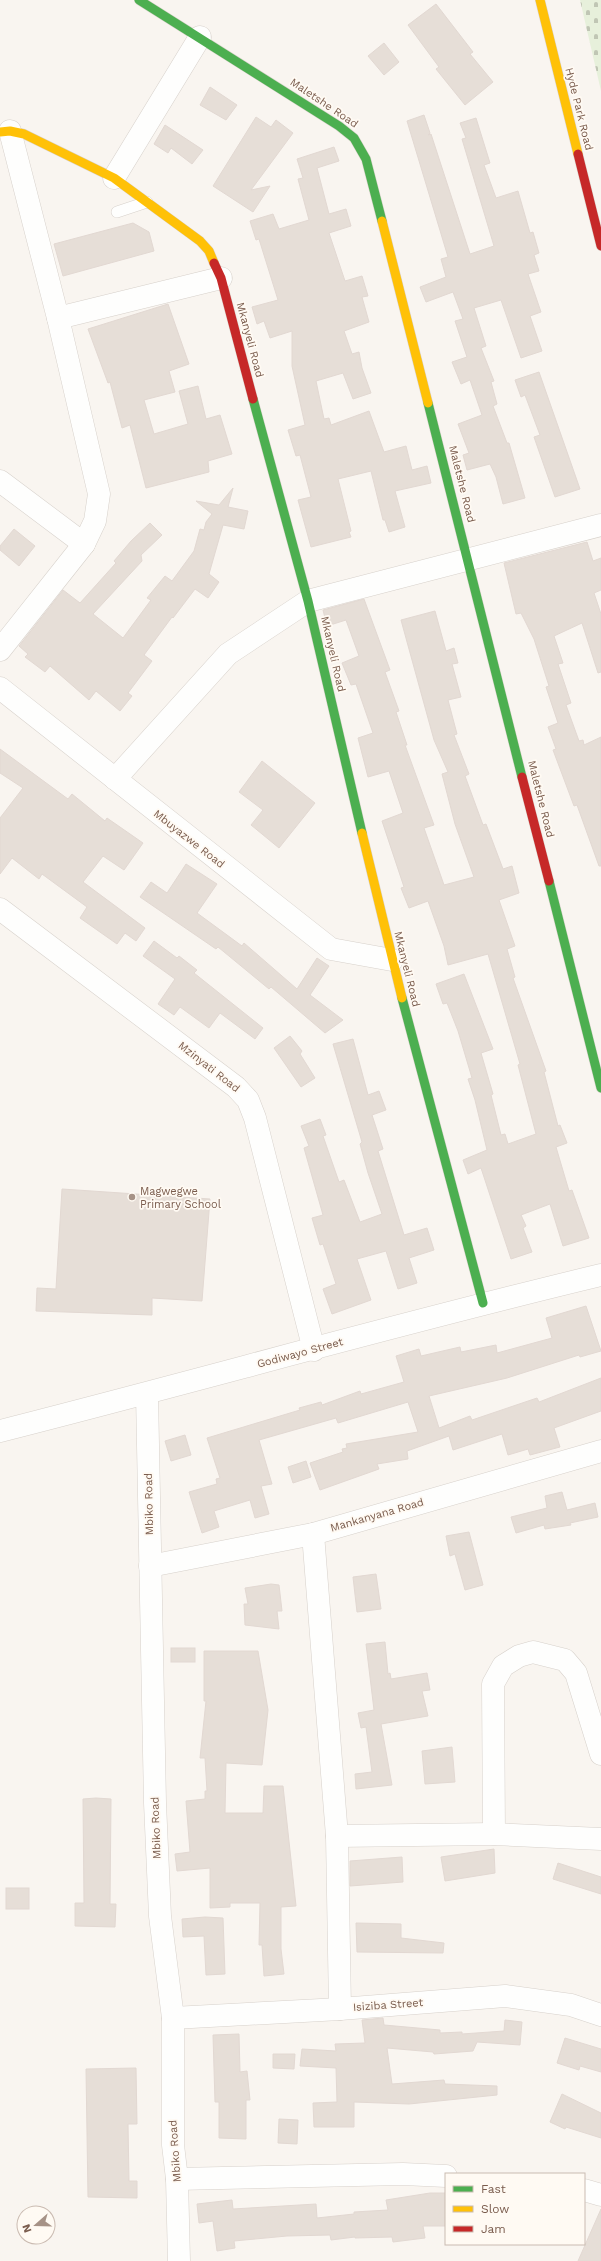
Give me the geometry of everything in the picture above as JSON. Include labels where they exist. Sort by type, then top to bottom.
[{"type":"street","name":"Maletshe Road","points":[[139,0],[200,37],[339,126],[354,138],[366,159],[601,1088]]},
{"type":"street","name":"Hyde Park Road","points":[[540,0],[601,246]]},
{"type":"street","points":[[114,178],[200,37]]},
{"type":"street","points":[[0,650],[84,544],[94,521],[99,494],[58,318],[5,132]]},
{"type":"street","name":"Mkanyeli Road","points":[[5,132],[24,134],[114,178],[200,241],[209,251],[221,278],[308,601],[392,960],[483,1303]]},
{"type":"street","points":[[58,318],[221,278]]},
{"type":"street","points":[[0,481],[84,544]]},
{"type":"street","points":[[114,779],[228,654],[308,601],[468,558],[601,525]]},
{"type":"street","name":"Mbuyazwe Road","points":[[0,688],[331,950],[392,960]]},
{"type":"street","name":"Mzinyati Road","points":[[0,909],[236,1087],[248,1100],[255,1118],[314,1350]]},
{"type":"street","name":"Godiwayo Street","points":[[0,1431],[314,1350],[483,1303],[601,1275]]},
{"type":"street","name":"Mbiko Road","points":[[147,1394],[150,1566],[160,1916],[173,2018],[173,2144],[177,2179],[179,2261]]},
{"type":"street","name":"Mankanyana Road","points":[[150,1566],[313,1534],[601,1451]]},
{"type":"street","points":[[313,1534],[337,1836],[340,2009]]},
{"type":"street","points":[[494,1834],[493,1684],[503,1666],[519,1656],[533,1652],[565,1660],[576,1673],[601,1754]]},
{"type":"street","points":[[337,1836],[494,1834],[601,1839]]},
{"type":"street","name":"Isiziba Street","points":[[173,2018],[340,2009],[505,1996],[571,2005],[601,2015]]},
{"type":"street","points":[[177,2179],[403,2174],[445,2176]]},
{"type":"street","points":[[585,2190],[601,2195]]},
{"type":"lane","points":[[117,212],[147,202]]},
{"type":"green space","points":[[580,0],[601,0],[601,91]]},
{"type":"building","points":[[436,4],[473,52],[470,54],[493,82],[465,105],[436,69],[439,67],[408,25]]},
{"type":"building","points":[[384,43],[399,62],[384,75],[368,56]]},
{"type":"building","points":[[210,87],[237,105],[226,120],[200,105]]},
{"type":"building","points":[[424,115],[430,133],[428,135],[431,134],[470,254],[494,246],[462,139],[466,138],[460,123],[476,118],[490,163],[484,165],[496,198],[518,191],[530,233],[533,232],[539,253],[534,255],[539,271],[528,274],[541,312],[530,316],[542,351],[521,358],[501,300],[474,308],[486,346],[481,348],[494,381],[491,382],[497,404],[493,406],[507,443],[509,443],[525,498],[503,504],[496,477],[490,464],[467,470],[463,455],[469,453],[458,424],[482,415],[470,380],[461,384],[452,362],[467,357],[455,321],[463,319],[453,292],[426,302],[420,287],[446,277],[441,259],[448,257],[407,121]]},
{"type":"building","points":[[256,117],[271,127],[276,120],[293,133],[251,190],[270,186],[253,212],[213,186]]},
{"type":"building","points":[[165,125],[203,150],[192,164],[171,148],[168,153],[154,144]]},
{"type":"building","points":[[334,147],[339,161],[317,168],[329,214],[346,209],[351,226],[329,233],[345,281],[362,276],[368,296],[362,297],[369,322],[344,331],[352,354],[359,352],[362,368],[371,393],[353,399],[343,373],[316,381],[324,419],[329,418],[331,425],[369,411],[384,452],[406,446],[412,470],[427,466],[431,483],[395,491],[405,527],[389,532],[385,520],[383,520],[371,471],[338,479],[351,531],[349,532],[351,537],[311,547],[298,500],[311,497],[300,455],[296,456],[288,430],[305,425],[292,366],[292,331],[270,338],[264,321],[257,324],[252,307],[278,300],[259,239],[256,240],[250,221],[273,214],[279,229],[309,220],[298,179],[303,178],[297,159]]},
{"type":"building","points":[[133,223],[149,232],[154,251],[63,276],[54,244]]},
{"type":"building","points":[[168,304],[189,364],[169,371],[175,392],[144,400],[154,434],[188,424],[179,391],[198,386],[206,419],[220,415],[232,454],[208,461],[209,472],[146,488],[130,425],[122,428],[110,382],[108,383],[88,329]]},
{"type":"building","points":[[539,372],[580,489],[555,497],[534,437],[540,435],[525,395],[521,397],[515,380]]},
{"type":"building","points":[[233,488],[228,507],[248,511],[244,529],[223,525],[209,574],[219,582],[208,598],[195,589],[173,618],[172,617],[144,655],[152,661],[128,693],[132,696],[120,711],[96,691],[89,700],[50,666],[45,672],[25,657],[28,654],[19,646],[63,590],[80,603],[116,563],[114,561],[131,541],[150,523],[162,535],[141,555],[142,561],[93,614],[123,638],[151,600],[147,598],[165,576],[172,581],[194,551],[200,529],[204,530],[206,522],[212,514],[196,501],[219,505]]},
{"type":"building","points":[[14,529],[35,546],[19,566],[0,550],[0,546]]},
{"type":"building","points":[[587,542],[593,561],[601,558],[601,590],[594,593],[601,614],[601,672],[598,673],[582,623],[554,636],[563,663],[558,664],[571,703],[566,705],[579,741],[583,740],[584,745],[601,737],[601,866],[599,866],[577,805],[574,806],[553,750],[556,749],[548,727],[558,723],[546,687],[549,686],[534,639],[521,613],[516,614],[504,563]]},
{"type":"building","points":[[364,599],[390,670],[385,672],[399,711],[396,712],[407,745],[405,745],[434,825],[424,828],[444,885],[474,877],[455,824],[442,774],[448,772],[434,740],[401,620],[435,611],[446,651],[454,648],[458,663],[452,664],[461,697],[448,700],[457,734],[454,735],[469,774],[465,776],[483,825],[486,824],[503,869],[512,866],[519,893],[499,900],[515,946],[507,949],[515,977],[513,978],[546,1071],[544,1072],[558,1126],[560,1125],[567,1143],[556,1147],[569,1191],[572,1190],[589,1238],[563,1246],[550,1204],[521,1215],[526,1226],[523,1228],[532,1252],[511,1259],[481,1168],[468,1174],[463,1160],[487,1150],[475,1100],[468,1079],[472,1078],[458,1031],[447,1003],[443,1004],[436,984],[464,974],[493,1049],[481,1053],[493,1094],[491,1095],[501,1135],[505,1134],[508,1144],[536,1134],[518,1065],[520,1064],[488,954],[448,965],[444,946],[428,901],[409,908],[401,888],[404,887],[382,821],[403,813],[389,771],[368,777],[358,738],[373,733],[356,684],[351,685],[342,663],[359,656],[346,620],[327,626],[323,610]]},
{"type":"building","points":[[0,749],[68,799],[72,794],[105,821],[107,818],[143,843],[124,870],[103,856],[83,882],[145,928],[136,941],[125,933],[117,944],[80,918],[87,907],[42,874],[39,879],[12,858],[0,874],[0,818],[23,788],[0,773]]},
{"type":"building","points":[[262,761],[315,803],[279,848],[251,825],[263,810],[239,792]]},
{"type":"building","points":[[186,864],[217,884],[197,913],[242,946],[244,943],[297,989],[317,958],[329,966],[310,995],[343,1020],[325,1033],[271,987],[269,989],[218,947],[216,949],[140,897],[151,882],[167,893]]},
{"type":"building","points":[[154,941],[177,958],[179,956],[197,970],[194,973],[263,1028],[255,1039],[220,1013],[209,1028],[180,1007],[174,1015],[158,1004],[175,979],[143,956]]},
{"type":"building","points":[[290,1036],[302,1051],[300,1054],[315,1078],[301,1087],[274,1048]]},
{"type":"building","points":[[353,1039],[368,1095],[379,1091],[386,1110],[372,1115],[383,1149],[378,1151],[404,1235],[427,1228],[434,1250],[409,1258],[417,1283],[398,1289],[386,1251],[357,1259],[371,1300],[332,1314],[323,1289],[336,1284],[323,1244],[320,1245],[312,1218],[323,1215],[304,1148],[309,1146],[301,1126],[320,1119],[326,1135],[323,1136],[339,1182],[344,1180],[360,1222],[382,1214],[368,1173],[360,1144],[362,1142],[333,1044]]},
{"type":"building","points":[[62,1189],[210,1199],[202,1301],[152,1298],[152,1315],[36,1311],[37,1288],[56,1289]]},
{"type":"building","points":[[586,1306],[601,1351],[580,1357],[579,1355],[507,1378],[429,1396],[439,1428],[470,1416],[472,1420],[537,1398],[539,1402],[601,1378],[601,1411],[554,1428],[560,1447],[530,1455],[528,1449],[508,1455],[502,1434],[453,1450],[449,1436],[407,1451],[408,1459],[377,1464],[379,1469],[320,1490],[310,1463],[343,1452],[342,1449],[347,1448],[346,1444],[418,1432],[408,1402],[338,1423],[336,1418],[259,1440],[272,1484],[261,1486],[269,1514],[255,1518],[250,1500],[214,1511],[219,1527],[202,1533],[189,1492],[217,1484],[216,1479],[220,1478],[207,1438],[300,1410],[299,1408],[321,1402],[322,1405],[360,1391],[361,1394],[404,1382],[396,1356],[419,1349],[421,1356],[460,1347],[461,1352],[496,1345],[497,1353],[552,1338],[546,1318]]},
{"type":"building","points":[[185,1435],[191,1455],[171,1461],[165,1441]]},
{"type":"building","points":[[306,1461],[311,1477],[293,1483],[288,1467]]},
{"type":"building","points":[[562,1492],[567,1510],[595,1503],[598,1517],[570,1523],[571,1525],[545,1529],[544,1525],[516,1533],[511,1517],[547,1508],[545,1496]]},
{"type":"building","points":[[469,1532],[483,1585],[465,1590],[455,1554],[450,1556],[446,1536]]},
{"type":"building","points":[[376,1574],[381,1609],[357,1612],[353,1577]]},
{"type":"building","points":[[271,1584],[279,1585],[282,1611],[277,1611],[279,1629],[245,1625],[244,1604],[248,1604],[245,1588]]},
{"type":"building","points":[[385,1642],[388,1674],[390,1673],[391,1679],[427,1673],[430,1690],[422,1691],[428,1716],[381,1724],[392,1785],[356,1789],[355,1774],[372,1772],[366,1727],[361,1728],[358,1713],[374,1710],[366,1644]]},
{"type":"building","points":[[171,1648],[195,1648],[195,1662],[171,1662]]},
{"type":"building","points":[[204,1651],[258,1651],[268,1710],[262,1765],[226,1763],[225,1813],[263,1813],[264,1786],[283,1786],[296,1906],[281,1907],[281,1949],[284,1974],[264,1976],[262,1945],[259,1945],[260,1903],[230,1903],[230,1907],[210,1908],[210,1868],[177,1871],[175,1854],[190,1852],[186,1801],[205,1799],[205,1791],[207,1791],[205,1758],[200,1758],[206,1701],[204,1701]]},
{"type":"building","points":[[452,1747],[455,1782],[425,1784],[422,1751]]},
{"type":"building","points":[[83,1799],[111,1799],[110,1904],[116,1904],[115,1927],[75,1926],[75,1903],[84,1903]]},
{"type":"building","points":[[494,1849],[495,1873],[445,1881],[441,1857]]},
{"type":"building","points":[[402,1857],[403,1882],[350,1886],[350,1861]]},
{"type":"building","points":[[558,1863],[601,1877],[601,1894],[553,1879]]},
{"type":"building","points":[[6,1888],[29,1888],[29,1909],[6,1909]]},
{"type":"building","points":[[205,1917],[223,1918],[225,1974],[206,1975],[204,1936],[183,1937],[182,1919]]},
{"type":"building","points":[[356,1923],[401,1924],[401,1938],[444,1943],[443,1953],[357,1952]]},
{"type":"building","points":[[383,2018],[384,2025],[440,2030],[440,2033],[462,2032],[462,2034],[504,2031],[505,2020],[522,2022],[520,2045],[477,2042],[473,2051],[434,2054],[433,2052],[387,2048],[392,2084],[444,2080],[445,2084],[497,2086],[497,2095],[409,2104],[354,2102],[354,2127],[314,2127],[313,2103],[337,2102],[336,2068],[300,2066],[302,2049],[336,2051],[335,2044],[365,2043],[362,2020]]},
{"type":"building","points":[[239,2034],[240,2072],[247,2071],[250,2100],[246,2100],[246,2139],[219,2138],[219,2102],[215,2102],[213,2035]]},
{"type":"building","points":[[565,2038],[601,2049],[601,2072],[580,2066],[579,2070],[557,2063]]},
{"type":"building","points":[[273,2054],[295,2054],[294,2069],[273,2068]]},
{"type":"building","points":[[136,2068],[137,2124],[128,2124],[129,2181],[137,2181],[137,2198],[88,2197],[86,2069]]},
{"type":"building","points":[[562,2094],[601,2113],[601,2138],[566,2127],[565,2129],[550,2122]]},
{"type":"building","points":[[279,2119],[298,2120],[297,2144],[278,2143]]},
{"type":"building","points":[[430,2193],[445,2193],[445,2226],[423,2226],[425,2238],[393,2242],[392,2237],[355,2237],[331,2240],[330,2235],[287,2236],[234,2241],[235,2248],[217,2251],[213,2221],[199,2223],[197,2204],[232,2200],[233,2209],[316,2204],[317,2218],[354,2214],[354,2212],[388,2210],[386,2200]]},
{"type":"building","points":[[601,2209],[601,2261],[578,2261]]},
{"type":"traffic: fast","points":[[139,0],[339,126],[354,138],[366,159],[382,221]]},
{"type":"traffic: fast","points":[[253,399],[308,601],[362,833]]},
{"type":"traffic: fast","points":[[428,403],[522,777]]},
{"type":"traffic: fast","points":[[549,881],[601,1088]]},
{"type":"traffic: fast","points":[[402,998],[483,1303]]},
{"type":"traffic: slow","points":[[540,0],[578,154]]},
{"type":"traffic: slow","points":[[0,132],[10,131],[24,134],[114,178],[200,241],[209,251],[214,263]]},
{"type":"traffic: slow","points":[[382,221],[428,403]]},
{"type":"traffic: slow","points":[[362,833],[402,998]]},
{"type":"traffic: jam","points":[[578,154],[601,246]]},
{"type":"traffic: jam","points":[[214,263],[221,278],[253,399]]},
{"type":"traffic: jam","points":[[522,777],[549,881]]},
{"type":"place","name":"Magwegwe Primary School","points":[[132,1197]]}]
